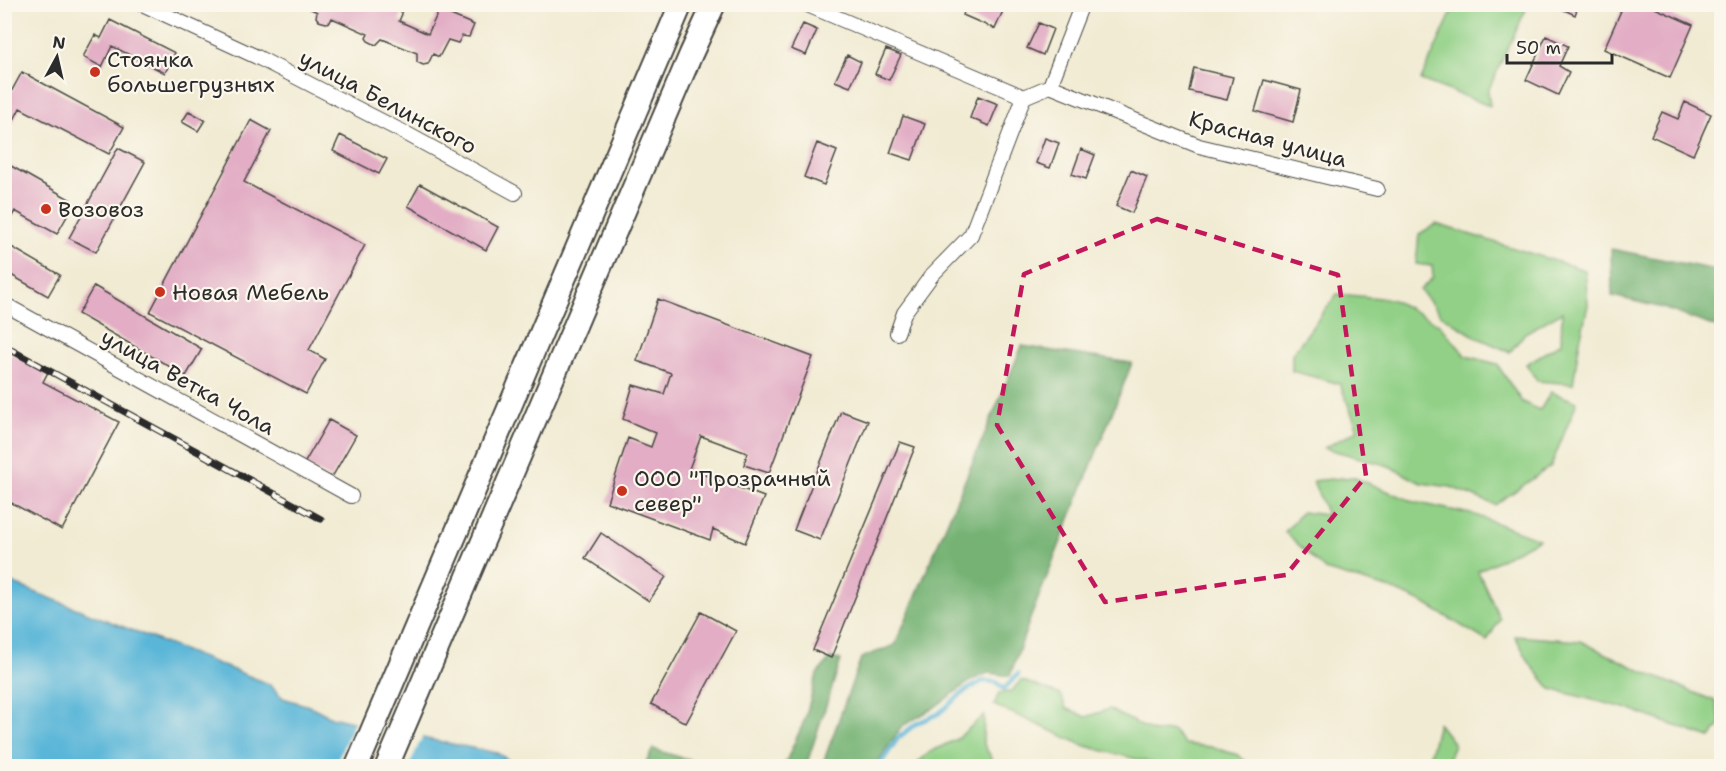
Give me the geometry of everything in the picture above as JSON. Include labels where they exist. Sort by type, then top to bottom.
[{"type":"main road","points":[[357,766],[681,4]]},
{"type":"main road","points":[[387,766],[714,4]]},
{"type":"street","name":"улица Белинского","points":[[142,4],[257,57],[397,129],[515,194]]},
{"type":"street","points":[[805,4],[1024,97],[1050,86],[1082,4]]},
{"type":"street","name":"Красная улица","points":[[1050,86],[1199,146],[1377,189]]},
{"type":"street","points":[[897,333],[904,313],[932,275],[971,235],[1024,97]]},
{"type":"street","name":"улица Ветка Чола","points":[[4,304],[351,496]]},
{"type":"highlighted area","points":[[1157,219],[1338,275],[1366,476],[1286,575],[1105,602],[997,425],[1024,274]]},
{"type":"green space","points":[[1455,5],[1528,5],[1488,91],[1490,106],[1421,80]]},
{"type":"green space","points":[[1436,224],[1585,270],[1588,305],[1573,384],[1537,381],[1526,364],[1561,343],[1562,312],[1525,333],[1510,352],[1476,337],[1441,315],[1420,290],[1433,277],[1432,266],[1416,264],[1419,234]]},
{"type":"green space","points":[[1611,249],[1721,271],[1721,329],[1663,308],[1612,296]]},
{"type":"green space","points":[[1337,294],[1391,299],[1439,324],[1466,356],[1497,364],[1522,402],[1540,410],[1551,392],[1577,402],[1551,466],[1495,505],[1451,487],[1421,483],[1389,466],[1324,448],[1358,430],[1340,384],[1292,371],[1292,354]]},
{"type":"green space","points":[[1022,346],[1132,363],[1030,619],[1010,676],[988,673],[972,680],[932,709],[902,726],[875,766],[822,766],[861,658],[895,645]]},
{"type":"green space","points":[[1353,477],[1414,502],[1475,515],[1539,539],[1478,571],[1500,619],[1487,641],[1422,602],[1394,590],[1325,570],[1285,532],[1302,512],[1327,515],[1313,481]]},
{"type":"green space","points":[[1515,636],[1580,641],[1646,673],[1715,701],[1721,724],[1710,738],[1628,709],[1551,689],[1531,665]]},
{"type":"green space","points":[[831,658],[841,660],[806,766],[784,766],[805,719],[817,674]]},
{"type":"green space","points":[[1021,680],[1061,695],[1066,708],[1086,717],[1109,709],[1153,732],[1173,731],[1185,744],[1211,747],[1238,755],[1249,764],[1270,766],[1164,766],[1085,746],[994,705],[999,693],[1011,692]]},
{"type":"green space","points":[[984,715],[983,743],[994,766],[914,766],[930,752],[957,739]]},
{"type":"green space","points":[[1438,723],[1454,744],[1446,766],[1427,766]]},
{"type":"green space","points":[[653,749],[708,766],[644,766]]},
{"type":"water","points":[[4,580],[269,684],[283,698],[312,707],[331,717],[497,753],[518,766],[5,766]]},
{"type":"pier","points":[[355,720],[423,735],[409,766],[335,766]]},
{"type":"building","points":[[301,4],[360,4],[370,9],[372,5],[391,5],[400,9],[402,14],[399,21],[428,34],[439,10],[474,25],[469,37],[462,36],[458,43],[448,40],[439,57],[433,54],[428,64],[423,65],[417,62],[417,53],[382,39],[376,45],[368,41],[366,38],[368,34],[332,18],[326,23],[319,21],[316,17],[317,12]]},
{"type":"building","points":[[967,4],[1006,4],[995,29],[963,15]]},
{"type":"building","points":[[1559,4],[1579,4],[1575,15],[1558,7]]},
{"type":"building","points":[[1624,4],[1646,4],[1693,25],[1670,78],[1604,49]]},
{"type":"building","points":[[110,20],[175,53],[165,73],[112,46],[102,67],[83,57],[95,35],[101,38]]},
{"type":"building","points":[[1039,23],[1053,29],[1043,55],[1027,48]]},
{"type":"building","points":[[803,24],[817,30],[806,55],[791,49]]},
{"type":"building","points":[[1546,36],[1568,46],[1559,66],[1569,72],[1558,95],[1526,80]]},
{"type":"building","points":[[886,49],[901,55],[889,80],[875,74]]},
{"type":"building","points":[[847,55],[861,62],[850,87],[835,81]]},
{"type":"building","points":[[1194,68],[1233,77],[1227,100],[1189,91]]},
{"type":"building","points":[[22,72],[124,127],[109,154],[20,108],[12,124],[4,120],[4,105]]},
{"type":"building","points":[[1264,80],[1301,90],[1293,122],[1255,111]]},
{"type":"building","points":[[978,96],[998,104],[989,126],[970,118]]},
{"type":"building","points":[[1685,102],[1711,114],[1693,155],[1651,136],[1662,112],[1678,119]]},
{"type":"building","points":[[189,111],[205,120],[198,131],[182,122]]},
{"type":"building","points":[[903,116],[925,124],[912,160],[890,153]]},
{"type":"building","points":[[251,120],[271,131],[244,182],[365,245],[309,350],[325,359],[306,394],[150,312]]},
{"type":"building","points":[[340,135],[387,159],[379,174],[333,151]]},
{"type":"building","points":[[1045,138],[1059,143],[1050,168],[1036,163]]},
{"type":"building","points":[[817,143],[837,151],[824,185],[804,177]]},
{"type":"building","points":[[118,148],[145,162],[96,252],[69,238]]},
{"type":"building","points":[[1081,149],[1095,155],[1086,179],[1072,174]]},
{"type":"building","points":[[4,162],[71,200],[71,209],[57,234],[15,211],[8,223],[4,222]]},
{"type":"building","points":[[1131,170],[1147,177],[1132,213],[1116,206]]},
{"type":"building","points":[[420,184],[498,227],[486,250],[408,206]]},
{"type":"building","points":[[8,245],[60,275],[48,296],[4,271],[4,252]]},
{"type":"building","points":[[94,286],[202,349],[186,376],[78,314]]},
{"type":"building","points":[[658,299],[813,357],[769,473],[744,465],[747,453],[701,436],[689,469],[764,497],[745,543],[713,529],[710,540],[607,502],[628,438],[651,447],[656,433],[623,419],[633,385],[664,394],[671,373],[637,361]]},
{"type":"building","points":[[11,353],[48,372],[43,382],[119,422],[62,530],[4,499],[4,366]]},
{"type":"building","points":[[841,411],[868,421],[820,540],[794,530]]},
{"type":"building","points":[[329,420],[356,435],[331,479],[304,464]]},
{"type":"building","points":[[900,442],[915,447],[831,658],[813,650]]},
{"type":"building","points":[[601,533],[666,577],[649,601],[585,558]]},
{"type":"building","points":[[701,612],[736,631],[686,723],[651,704]]},
{"type":"waterway","points":[[879,766],[898,738],[917,723],[938,714],[965,691],[983,681],[996,682],[1004,689],[1018,674]]},
{"type":"railway","points":[[4,346],[321,519]]},
{"type":"place","name":"Стоянка большегрузных","points":[[95,72]]},
{"type":"place","name":"Возовоз","points":[[46,209]]},
{"type":"place","name":"Новая Мебель","points":[[160,292]]},
{"type":"place","name":"ООО \"Прозрачный север\"","points":[[622,491]]}]
